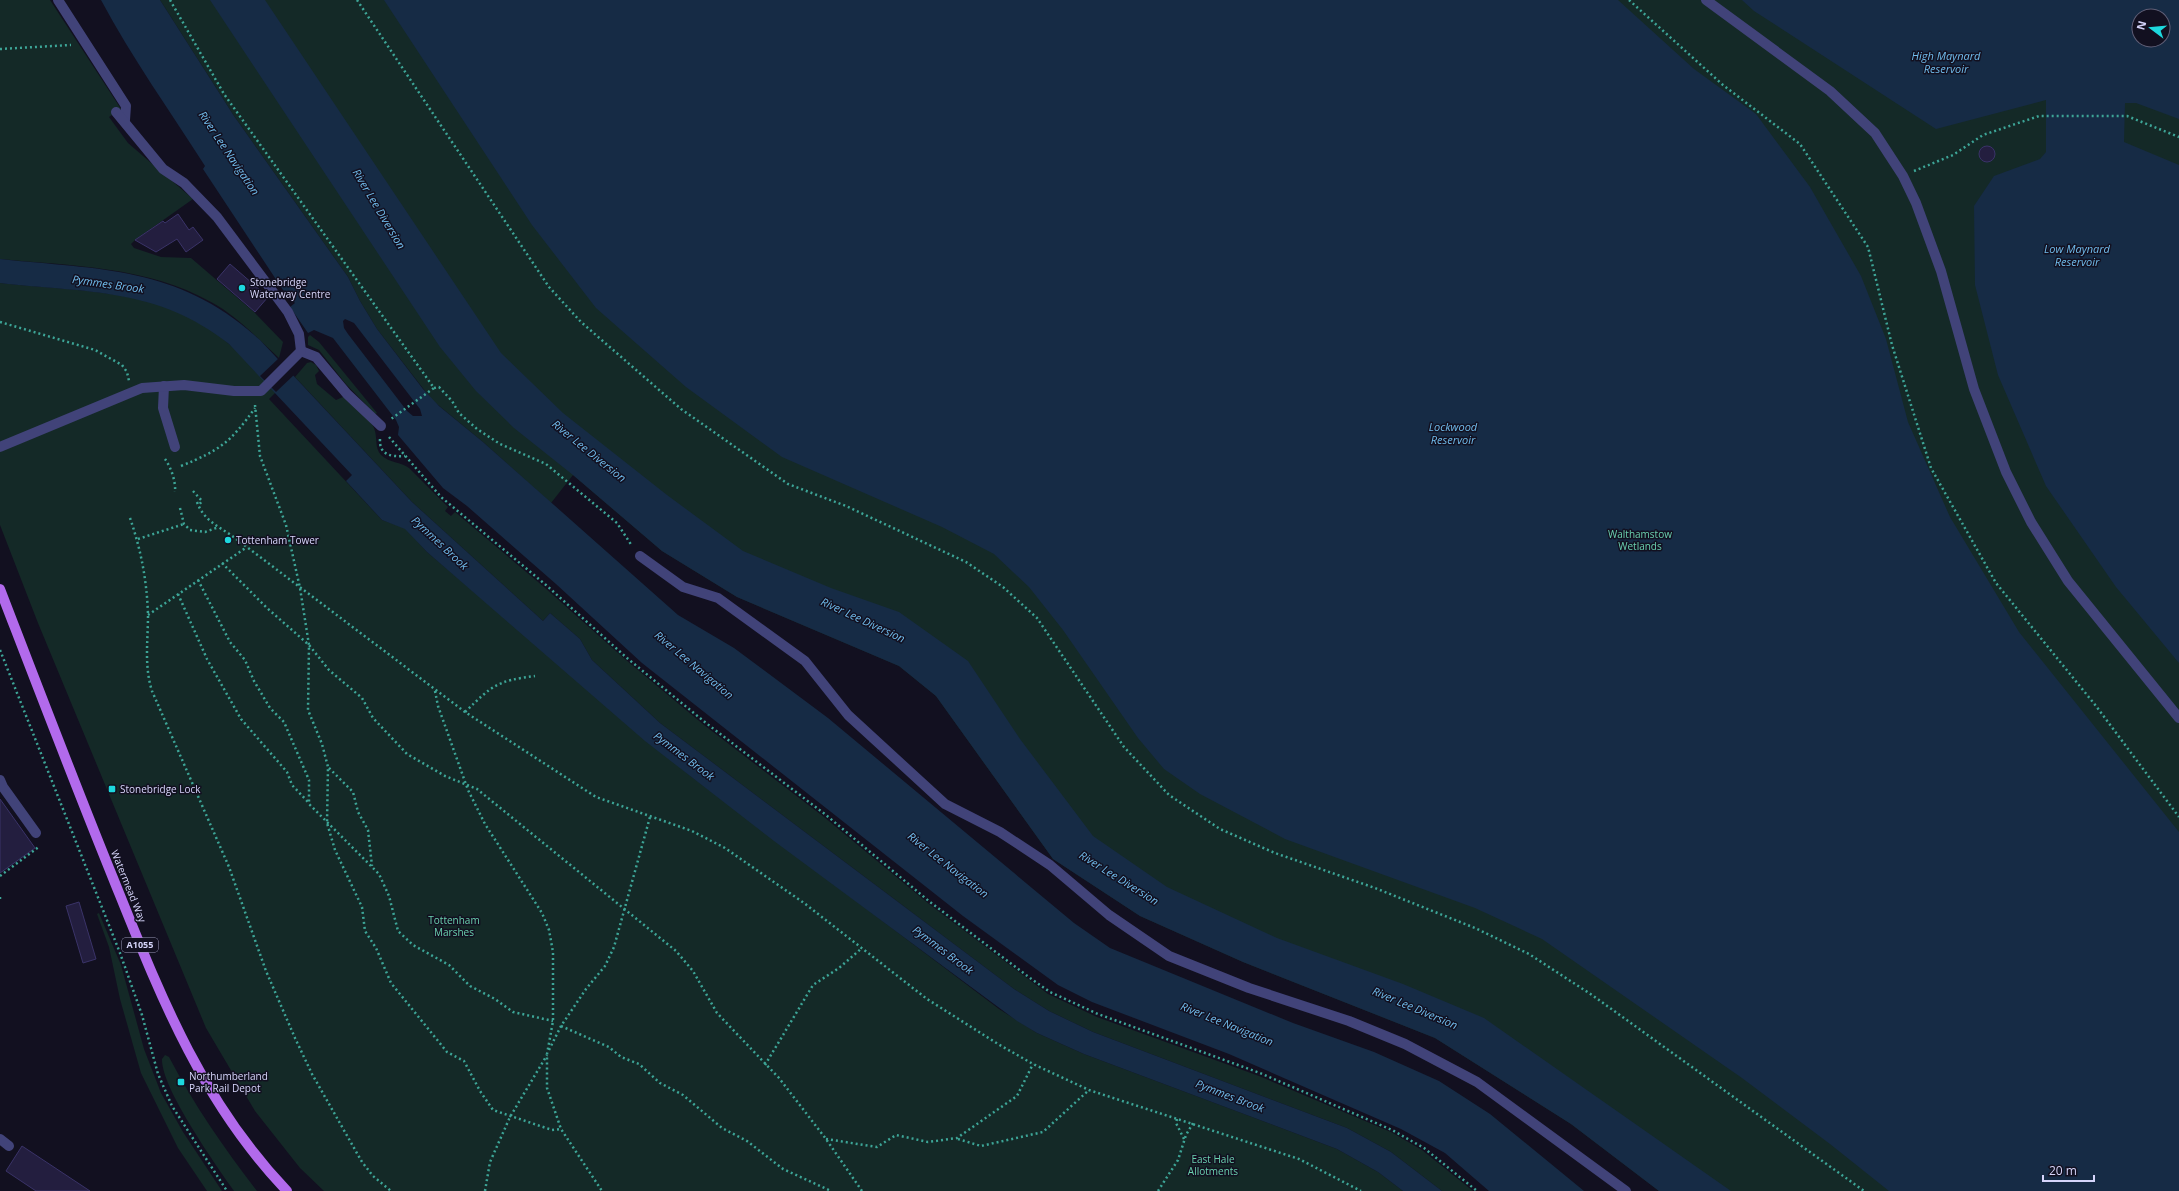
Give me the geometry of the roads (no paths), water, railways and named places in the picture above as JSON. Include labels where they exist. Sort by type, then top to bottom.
[{"type":"main road","name":"Watermead Way","points":[[0,588],[70,771],[172,1022],[196,1067],[223,1112],[287,1191]]},
{"type":"lane","points":[[58,0],[126,106],[125,120]]},
{"type":"lane","points":[[1706,0],[1830,91],[1875,133],[1903,176],[1941,271],[1974,389],[2009,478],[2031,522],[2068,581],[2179,718]]},
{"type":"lane","points":[[116,112],[125,120],[163,169],[184,183],[217,217],[288,312],[299,334],[302,351]]},
{"type":"lane","points":[[0,447],[142,388],[184,385],[254,392],[261,391],[302,351]]},
{"type":"lane","points":[[302,351],[316,357],[381,431]]},
{"type":"lane","points":[[164,386],[163,408],[175,447]]},
{"type":"lane","points":[[640,556],[683,587],[718,598],[805,661],[848,715],[945,804],[1000,832],[1050,865],[1109,915],[1169,956],[1249,988],[1349,1021],[1404,1044],[1477,1082],[1626,1191]]},
{"type":"lane","points":[[0,780],[3,787],[36,833]]},
{"type":"lane","points":[[0,1139],[9,1146]]},
{"type":"water","name":"River Lee Navigation","points":[[101,0],[160,0],[234,116],[348,277],[360,301],[377,329],[423,389],[439,406],[483,442],[678,615],[734,648],[828,718],[1074,923],[1110,948],[1293,1023],[1374,1052],[1439,1081],[1490,1114],[1584,1191],[1489,1191],[1445,1153],[1401,1129],[1229,1054],[1092,1002],[1058,985],[963,916],[642,663],[556,584],[467,506],[443,488],[398,435],[399,427],[396,420],[333,338],[314,330],[308,333],[290,307],[295,303],[283,290],[203,169],[205,166],[138,64]],"holes":[[[345,319],[354,323],[420,409],[422,416],[413,416],[407,411],[348,334],[344,328],[343,321]]]},
{"type":"water","name":"River Lee Diversion","points":[[210,0],[265,0],[501,353],[563,413],[667,495],[743,551],[831,588],[899,612],[968,661],[1020,739],[1093,836],[1167,887],[1277,938],[1403,984],[1484,1018],[1731,1191],[1659,1191],[1571,1124],[1435,1038],[1243,962],[1140,916],[1053,859],[936,696],[899,666],[737,597],[662,551],[573,475],[514,428],[476,391],[440,347]]},
{"type":"water","name":"Lockwood Reservoir","points":[[384,0],[1618,0],[1694,69],[1756,114],[1810,187],[1861,276],[1886,339],[1908,422],[1950,517],[2019,632],[2179,832],[2179,1191],[1889,1191],[1830,1144],[1742,1078],[1542,939],[1475,908],[1285,839],[1200,794],[1164,769],[1138,738],[1063,630],[1029,587],[994,554],[942,527],[782,457],[686,387],[596,308],[532,225]]},
{"type":"water","name":"Low Maynard Reservoir","points":[[1742,0],[2179,0],[2179,119],[2136,103],[2125,103],[2124,142],[2179,165],[2179,663],[2116,587],[2046,486],[1998,375],[1975,285],[1974,206],[1994,176],[2040,159],[2046,152],[2046,100],[1936,129],[1754,11]]},
{"type":"water","name":"Pymmes Brook","points":[[0,259],[106,270],[138,276],[169,285],[200,298],[230,316],[260,340],[412,502],[543,621],[550,613],[580,639],[592,660],[660,723],[1014,989],[1049,1011],[1093,1032],[1347,1128],[1391,1152],[1442,1191],[1403,1191],[1378,1172],[1337,1149],[1084,1054],[1037,1033],[1017,1021],[774,841],[645,741],[427,552],[405,529],[382,520],[346,481],[352,475],[229,344],[202,325],[175,312],[148,302],[91,292],[0,283]]},
{"type":"place","name":"Stonebridge Waterway Centre","points":[[242,288]]},
{"type":"place","name":"Tottenham Tower","points":[[228,540]]},
{"type":"place","name":"Stonebridge Lock","points":[[112,789]]},
{"type":"place","name":"Northumberland Park Rail Depot","points":[[181,1082]]},
{"type":"water label","name":"High Maynard Reservoir","points":[[1946,62]]},
{"type":"park label","name":"Walthamstow Wetlands","points":[[1640,540]]},
{"type":"park label","name":"Tottenham Marshes","points":[[454,926]]},
{"type":"park label","name":"East Hale Allotments","points":[[1213,1164]]}]
